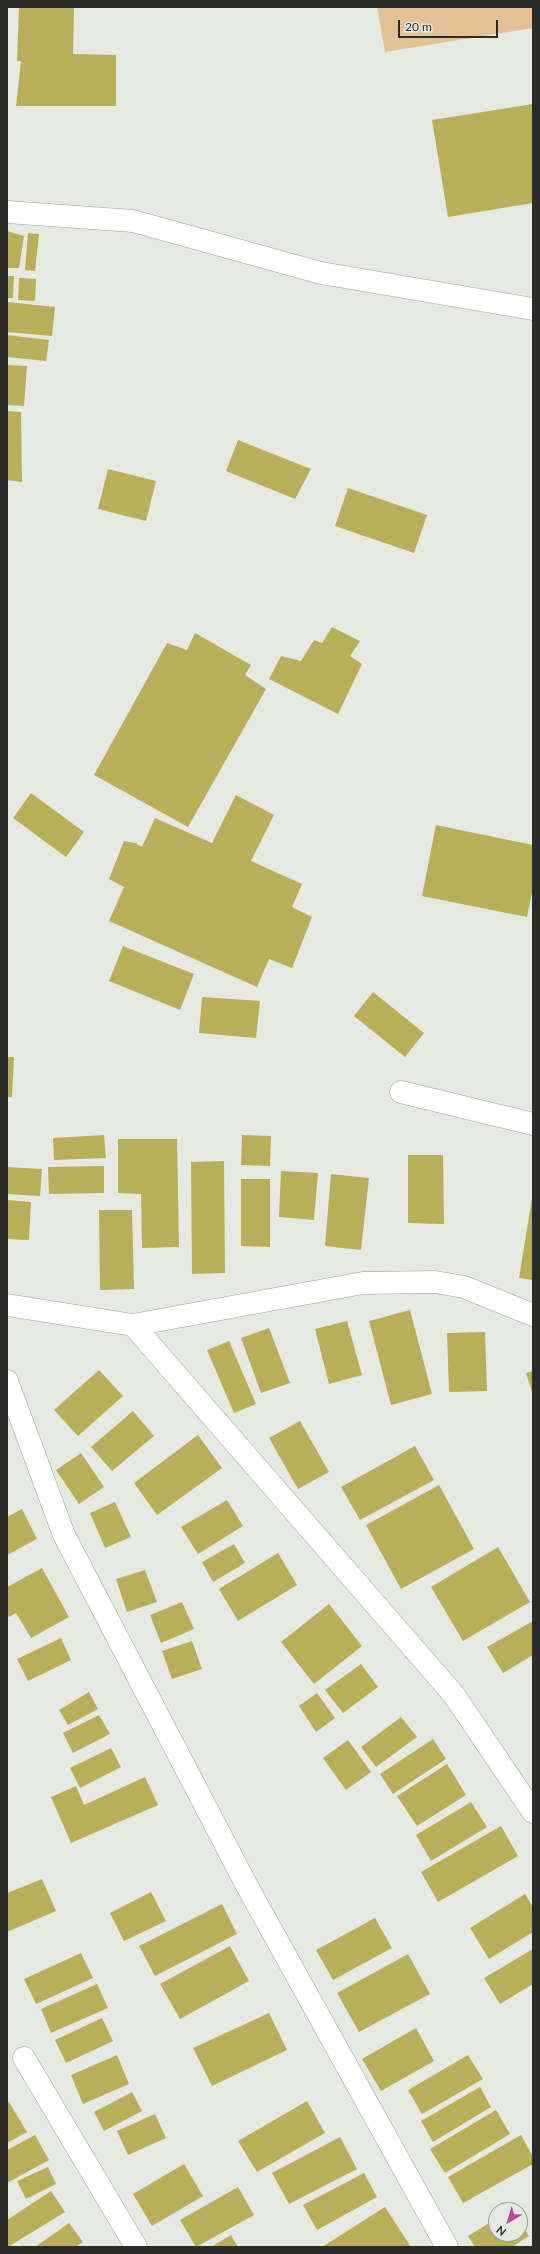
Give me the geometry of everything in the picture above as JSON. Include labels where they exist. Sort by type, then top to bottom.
[{"type":"street","points":[[7,212],[133,221],[321,273],[533,309]]},
{"type":"street","points":[[401,1092],[533,1124]]},
{"type":"street","points":[[7,1305],[133,1325],[363,1283],[435,1282],[464,1287],[533,1315]]},
{"type":"street","points":[[133,1325],[454,1695],[533,1812]]},
{"type":"street","points":[[7,1381],[64,1535],[247,1886],[447,2247]]},
{"type":"street","points":[[24,2058],[136,2247]]},
{"type":"shaded area","points":[[377,7],[533,7],[533,28],[385,52]]},
{"type":"building","points":[[19,7],[74,7],[73,54],[116,55],[116,106],[16,106],[21,61],[17,61]]},
{"type":"building","points":[[533,104],[533,203],[448,217],[432,120]]},
{"type":"building","points":[[7,231],[24,236],[19,268],[7,268]]},
{"type":"building","points":[[28,233],[39,234],[35,271],[25,270]]},
{"type":"building","points":[[7,276],[14,276],[13,298],[7,298]]},
{"type":"building","points":[[19,278],[36,279],[35,301],[18,300]]},
{"type":"building","points":[[7,302],[55,307],[52,336],[7,332]]},
{"type":"building","points":[[7,335],[49,340],[46,361],[7,357]]},
{"type":"building","points":[[7,365],[27,366],[24,406],[7,405]]},
{"type":"building","points":[[7,411],[21,412],[22,482],[7,480]]},
{"type":"building","points":[[238,440],[311,469],[295,499],[226,471]]},
{"type":"building","points":[[108,469],[156,481],[146,521],[98,509]]},
{"type":"building","points":[[348,488],[427,515],[414,553],[335,526]]},
{"type":"building","points":[[332,627],[360,641],[350,656],[362,664],[338,714],[269,679],[281,656],[301,661],[314,640],[322,643]]},
{"type":"building","points":[[195,633],[251,665],[245,675],[266,689],[188,827],[94,775],[167,643],[187,650]]},
{"type":"building","points":[[31,793],[84,832],[66,857],[13,818]]},
{"type":"building","points":[[236,795],[274,815],[251,861],[302,884],[292,907],[312,917],[292,968],[269,959],[257,987],[109,921],[124,887],[109,879],[124,841],[135,843],[142,847],[155,818],[212,843]]},
{"type":"building","points":[[436,825],[533,845],[533,887],[527,917],[422,896]]},
{"type":"building","points":[[123,946],[194,974],[180,1010],[109,981]]},
{"type":"building","points":[[373,992],[424,1033],[405,1057],[354,1016]]},
{"type":"building","points":[[202,997],[260,1001],[256,1038],[199,1033]]},
{"type":"building","points":[[7,1057],[14,1057],[12,1097],[7,1097]]},
{"type":"building","points":[[104,1135],[106,1158],[54,1160],[53,1138]]},
{"type":"building","points":[[242,1135],[271,1136],[270,1166],[241,1165]]},
{"type":"building","points":[[118,1139],[177,1139],[179,1247],[142,1248],[141,1194],[118,1193]]},
{"type":"building","points":[[408,1155],[443,1155],[444,1224],[408,1223]]},
{"type":"building","points":[[224,1161],[225,1273],[192,1274],[191,1162]]},
{"type":"building","points":[[104,1166],[104,1193],[49,1194],[48,1167]]},
{"type":"building","points":[[7,1167],[42,1169],[40,1196],[7,1194]]},
{"type":"building","points":[[281,1171],[318,1173],[314,1220],[279,1217]]},
{"type":"building","points":[[331,1174],[369,1178],[361,1250],[325,1246]]},
{"type":"building","points":[[241,1179],[270,1179],[270,1247],[241,1246]]},
{"type":"building","points":[[533,1198],[533,1280],[519,1278]]},
{"type":"building","points":[[7,1200],[31,1202],[29,1240],[7,1239]]},
{"type":"building","points":[[99,1210],[132,1210],[134,1289],[100,1290]]},
{"type":"building","points":[[410,1310],[432,1394],[391,1405],[369,1321]]},
{"type":"building","points":[[347,1321],[362,1375],[329,1384],[315,1329]]},
{"type":"building","points":[[269,1328],[290,1383],[261,1393],[241,1338]]},
{"type":"building","points":[[485,1332],[487,1391],[449,1392],[447,1333]]},
{"type":"building","points":[[229,1341],[256,1404],[234,1413],[207,1350]]},
{"type":"building","points":[[99,1370],[123,1396],[78,1436],[54,1410]]},
{"type":"building","points":[[533,1371],[533,1395],[526,1373]]},
{"type":"building","points":[[133,1411],[154,1436],[112,1471],[91,1447]]},
{"type":"building","points":[[300,1421],[329,1472],[298,1489],[269,1438]]},
{"type":"building","points":[[198,1435],[222,1468],[157,1515],[134,1483]]},
{"type":"building","points":[[415,1446],[434,1480],[360,1520],[341,1487]]},
{"type":"building","points":[[81,1453],[104,1487],[79,1504],[56,1470]]},
{"type":"building","points":[[439,1485],[474,1549],[401,1589],[366,1525]]},
{"type":"building","points":[[227,1500],[243,1526],[198,1554],[181,1527]]},
{"type":"building","points":[[115,1502],[131,1537],[105,1548],[90,1513]]},
{"type":"building","points":[[22,1509],[37,1539],[7,1555],[7,1517]]},
{"type":"building","points":[[234,1544],[245,1563],[213,1582],[202,1562]]},
{"type":"building","points":[[498,1547],[530,1602],[463,1641],[431,1587]]},
{"type":"building","points":[[278,1553],[297,1585],[238,1621],[219,1589]]},
{"type":"building","points":[[42,1568],[69,1617],[31,1638],[16,1613],[9,1617],[7,1612],[7,1587]]},
{"type":"building","points":[[145,1570],[157,1602],[127,1612],[116,1579]]},
{"type":"building","points":[[182,1602],[194,1629],[161,1643],[150,1615]]},
{"type":"building","points":[[329,1604],[362,1646],[314,1684],[281,1642]]},
{"type":"building","points":[[533,1621],[533,1655],[503,1673],[487,1647]]},
{"type":"building","points":[[61,1638],[71,1660],[28,1681],[17,1659]]},
{"type":"building","points":[[192,1641],[202,1669],[172,1679],[162,1651]]},
{"type":"building","points":[[361,1664],[378,1687],[343,1713],[325,1690]]},
{"type":"building","points":[[89,1692],[98,1709],[68,1725],[59,1710]]},
{"type":"building","points":[[317,1693],[335,1718],[316,1732],[299,1706]]},
{"type":"building","points":[[99,1715],[110,1734],[73,1753],[63,1733]]},
{"type":"building","points":[[401,1717],[417,1737],[376,1767],[361,1747]]},
{"type":"building","points":[[433,1739],[446,1759],[393,1794],[380,1774]]},
{"type":"building","points":[[348,1740],[371,1772],[346,1790],[323,1758]]},
{"type":"building","points":[[111,1748],[121,1767],[80,1788],[70,1768]]},
{"type":"building","points":[[447,1764],[466,1795],[417,1826],[397,1796]]},
{"type":"building","points":[[145,1777],[158,1805],[71,1843],[51,1797],[76,1786],[84,1805]]},
{"type":"building","points":[[471,1802],[487,1827],[431,1861],[416,1835]]},
{"type":"building","points":[[501,1826],[518,1856],[438,1902],[421,1872]]},
{"type":"building","points":[[42,1879],[56,1911],[7,1932],[7,1893]]},
{"type":"building","points":[[151,1892],[166,1921],[124,1941],[110,1913]]},
{"type":"building","points":[[525,1894],[533,1907],[533,1932],[489,1959],[470,1928]]},
{"type":"building","points":[[222,1904],[237,1934],[155,1976],[139,1946]]},
{"type":"building","points":[[375,1918],[392,1948],[333,1980],[316,1950]]},
{"type":"building","points":[[230,1946],[249,1981],[180,2019],[160,1984]]},
{"type":"building","points":[[533,1949],[533,1984],[500,2004],[484,1978]]},
{"type":"building","points":[[81,1953],[93,1978],[36,2004],[24,1979]]},
{"type":"building","points":[[408,1954],[430,1994],[359,2032],[337,1993]]},
{"type":"building","points":[[97,1984],[108,2008],[51,2033],[41,2009]]},
{"type":"building","points":[[269,2013],[287,2050],[212,2086],[193,2048]]},
{"type":"building","points":[[102,2018],[113,2041],[66,2063],[55,2040]]},
{"type":"building","points":[[416,2028],[434,2061],[381,2091],[362,2059]]},
{"type":"building","points":[[117,2055],[129,2084],[83,2104],[71,2075]]},
{"type":"building","points":[[468,2055],[483,2079],[422,2114],[408,2090]]},
{"type":"building","points":[[480,2087],[491,2107],[433,2142],[421,2121]]},
{"type":"building","points":[[132,2092],[142,2111],[104,2131],[94,2112]]},
{"type":"building","points":[[307,2101],[325,2133],[257,2172],[238,2141]]},
{"type":"building","points":[[9,2102],[27,2132],[7,2143],[7,2103]]},
{"type":"building","points":[[496,2110],[510,2134],[445,2173],[430,2149]]},
{"type":"building","points":[[155,2114],[166,2138],[128,2155],[117,2131]]},
{"type":"building","points":[[35,2135],[49,2160],[7,2183],[7,2150]]},
{"type":"building","points":[[521,2135],[533,2157],[533,2164],[463,2203],[448,2177]]},
{"type":"building","points":[[340,2137],[357,2169],[289,2204],[272,2173]]},
{"type":"building","points":[[184,2164],[203,2196],[152,2226],[133,2194]]},
{"type":"building","points":[[48,2167],[56,2184],[26,2199],[17,2181]]},
{"type":"building","points":[[364,2173],[377,2197],[317,2230],[303,2205]]},
{"type":"building","points":[[238,2187],[254,2215],[196,2247],[180,2220]]},
{"type":"building","points":[[51,2191],[65,2212],[8,2247],[7,2220]]},
{"type":"building","points":[[385,2207],[411,2247],[322,2247]]},
{"type":"building","points":[[69,2223],[83,2242],[75,2247],[35,2247]]},
{"type":"building","points":[[488,2224],[488,2242],[520,2242],[512,2247],[475,2247],[468,2236]]},
{"type":"building","points":[[231,2235],[238,2247],[211,2247]]}]
